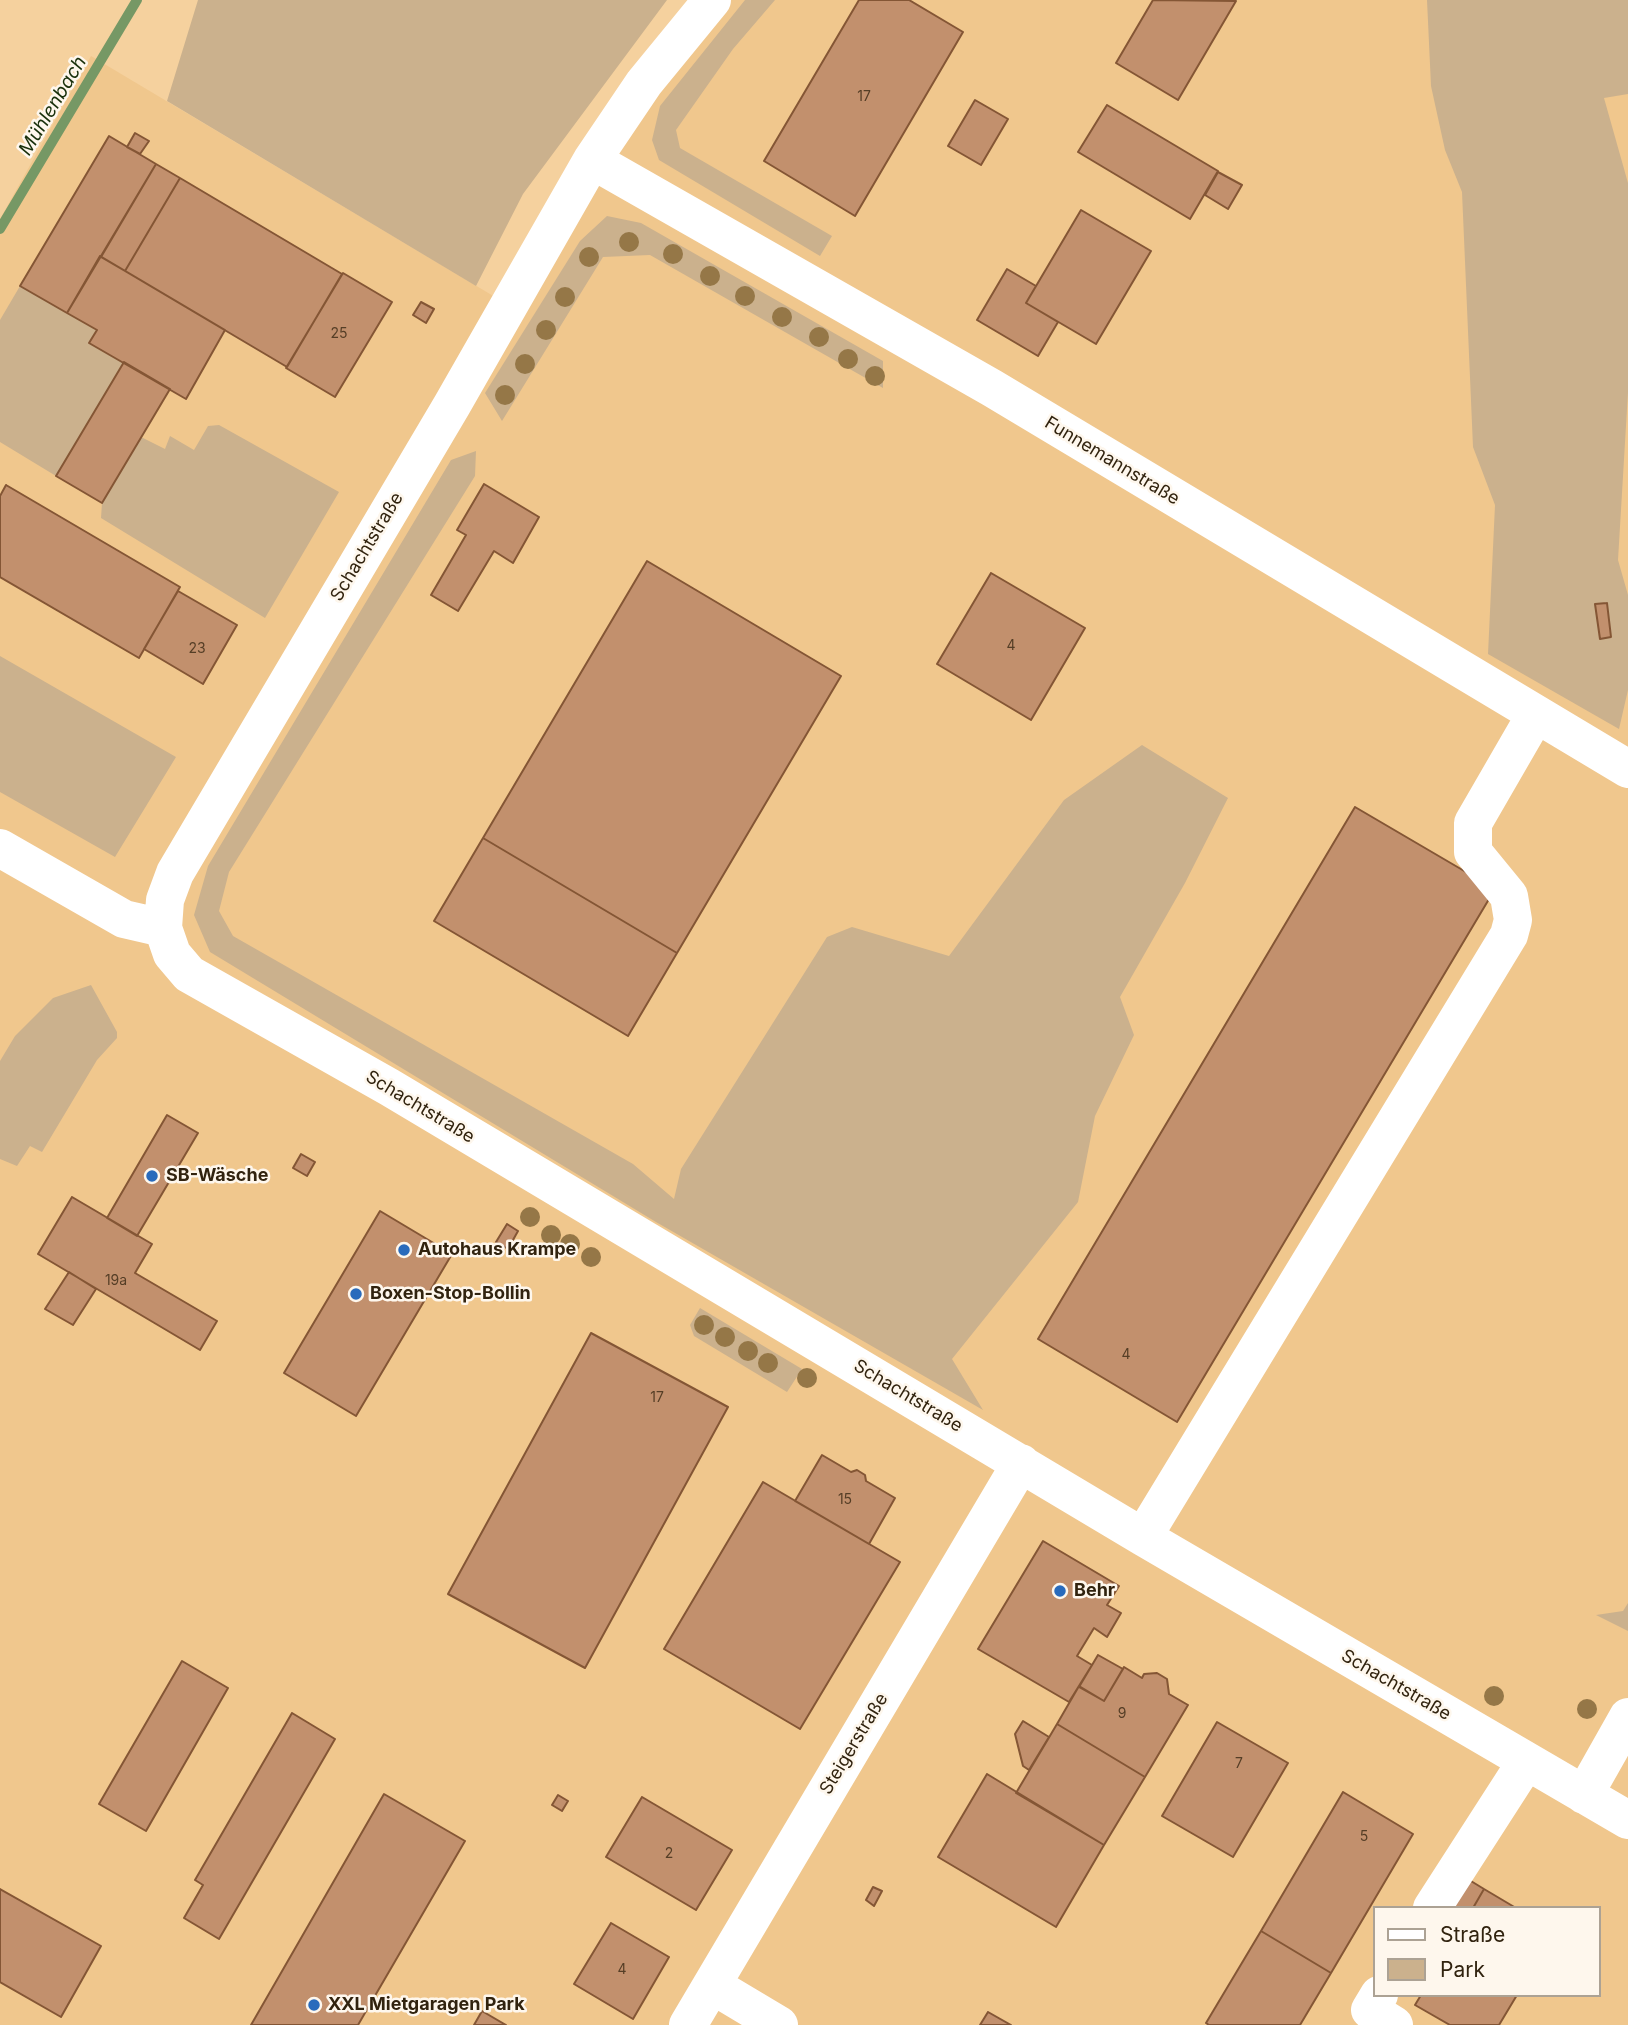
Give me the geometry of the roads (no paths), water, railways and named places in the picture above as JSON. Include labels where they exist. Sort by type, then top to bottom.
[{"type":"street","name":"Schachtstraße","points":[[712,0],[644,83],[592,160],[453,405],[175,873],[165,900],[163,928],[172,954],[189,974],[389,1087],[1143,1537],[1628,1820]]},
{"type":"street","name":"Funnemannstraße","points":[[592,160],[981,382],[1628,769]]},
{"type":"street","points":[[1143,1537],[1509,936],[1513,920],[1509,896],[1473,852],[1473,824],[1536,714]]},
{"type":"street","points":[[0,848],[124,919],[163,928]]},
{"type":"street","name":"Steigerstraße","points":[[688,2025],[1021,1463]]},
{"type":"street","points":[[1584,1795],[1628,1717]]},
{"type":"street","points":[[1433,1906],[1526,1762]]},
{"type":"street","points":[[712,1985],[779,2025]]},
{"type":"street","points":[[1378,1997],[1370,2010],[1394,2025]]},
{"type":"waterway","name":"Mühlenbach","points":[[0,229],[137,0]]},
{"type":"place","name":"SB-Wäsche","points":[[152,1176]]},
{"type":"place","name":"Autohaus Krampe","points":[[404,1250]]},
{"type":"place","name":"Boxen-Stop-Bollin","points":[[356,1294]]},
{"type":"place","name":"Behr","points":[[1060,1591]]},
{"type":"place","name":"XXL Mietgaragen Park","points":[[314,2005]]}]
